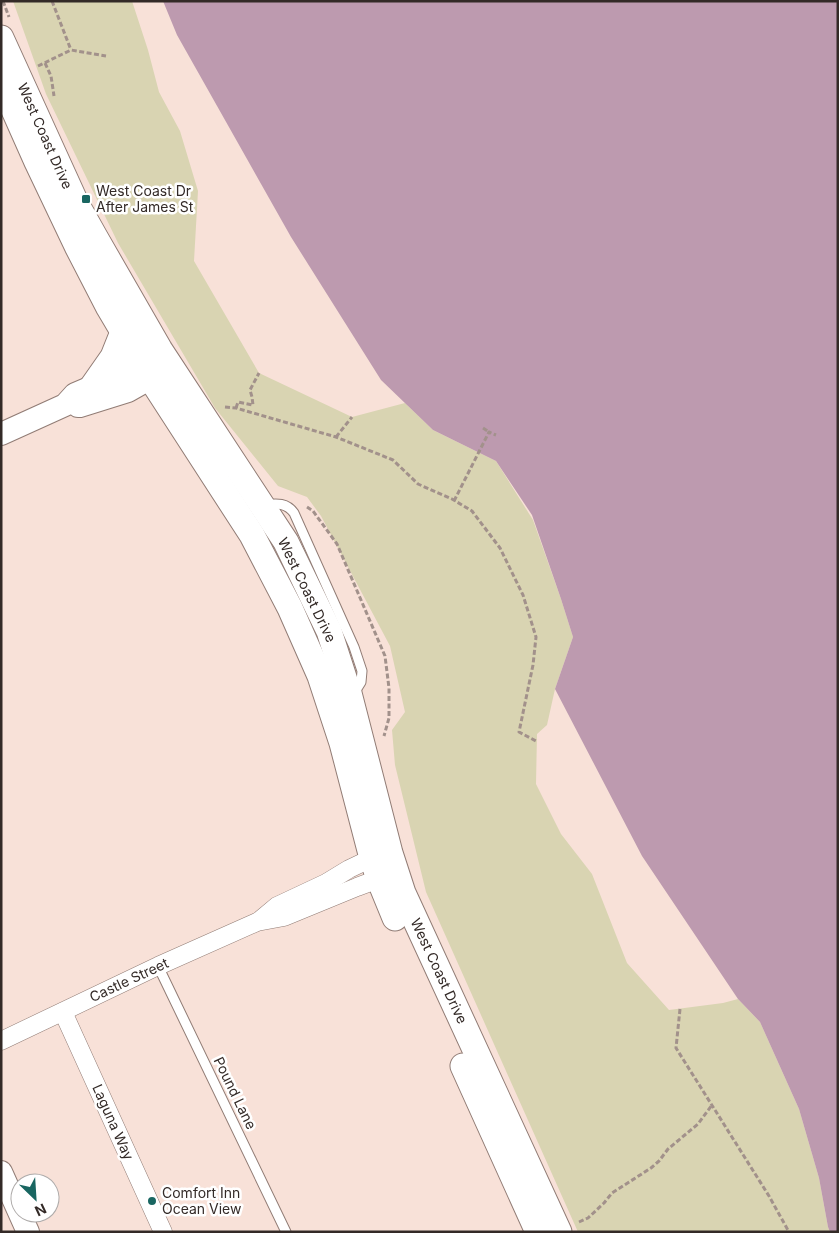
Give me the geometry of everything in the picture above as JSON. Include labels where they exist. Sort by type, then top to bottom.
[{"type":"main road","name":"West Coast Drive","points":[[4,51],[77,205],[156,364],[252,535],[290,608],[320,676],[384,866]]},
{"type":"main road","name":"West Coast Drive","points":[[1,81],[73,238],[123,332],[156,364],[263,506],[286,542],[329,631],[349,693],[392,910],[555,1230]]},
{"type":"main road","points":[[92,387],[113,356],[123,332]]},
{"type":"street","points":[[1,434],[64,405],[74,394],[115,377],[156,364]]},
{"type":"street","points":[[64,405],[80,406],[128,391],[156,364]]},
{"type":"street","name":"Castle Street","points":[[1,1041],[158,966],[257,922],[284,918],[384,866]]},
{"type":"street","name":"Laguna Way","points":[[63,1012],[163,1232]]},
{"type":"street","points":[[1,1172],[28,1232]]},
{"type":"lane","name":"Pound Lane","points":[[158,966],[286,1232]]},
{"type":"path","points":[[52,1],[71,50]]},
{"type":"path","points":[[35,67],[71,50],[106,56]]},
{"type":"path","points":[[45,63],[51,76],[54,99]]},
{"type":"path","points":[[236,408],[238,402],[253,405],[250,390],[259,373]]},
{"type":"path","points":[[220,406],[236,408],[336,437],[394,460],[418,484],[452,499],[472,511],[500,548],[523,595],[536,637],[533,665],[519,732],[536,741]]},
{"type":"path","points":[[336,437],[352,417]]},
{"type":"path","points":[[483,428],[496,434]]},
{"type":"path","points":[[454,501],[489,432]]},
{"type":"path","points":[[680,1009],[676,1048],[769,1196],[789,1232]]},
{"type":"path","points":[[555,1230],[588,1218],[612,1193],[655,1164],[668,1149],[698,1124],[712,1105]]},
{"type":"shaded area","points":[[13,1],[132,1],[159,92],[180,131],[198,191],[194,261],[259,373],[352,417],[405,403],[433,430],[496,461],[533,520],[573,637],[555,689],[547,725],[537,734],[536,784],[561,834],[592,874],[627,963],[669,1010],[723,1003],[738,999],[760,1022],[799,1109],[819,1178],[830,1232],[578,1232],[426,892],[395,765],[392,730],[405,712],[390,646],[321,516],[307,497],[278,486],[215,408],[118,243],[46,94]]},
{"type":"shaded area","points":[[163,1],[838,1],[838,1232],[830,1232],[828,1227],[819,1178],[799,1109],[760,1022],[738,999],[642,856],[555,689],[573,637],[532,515],[496,461],[433,430],[381,380],[291,237],[177,35]]},
{"type":"place","name":"West Coast Dr After James St","points":[[86,199]]},
{"type":"place","name":"Comfort Inn Ocean View","points":[[152,1201]]}]
